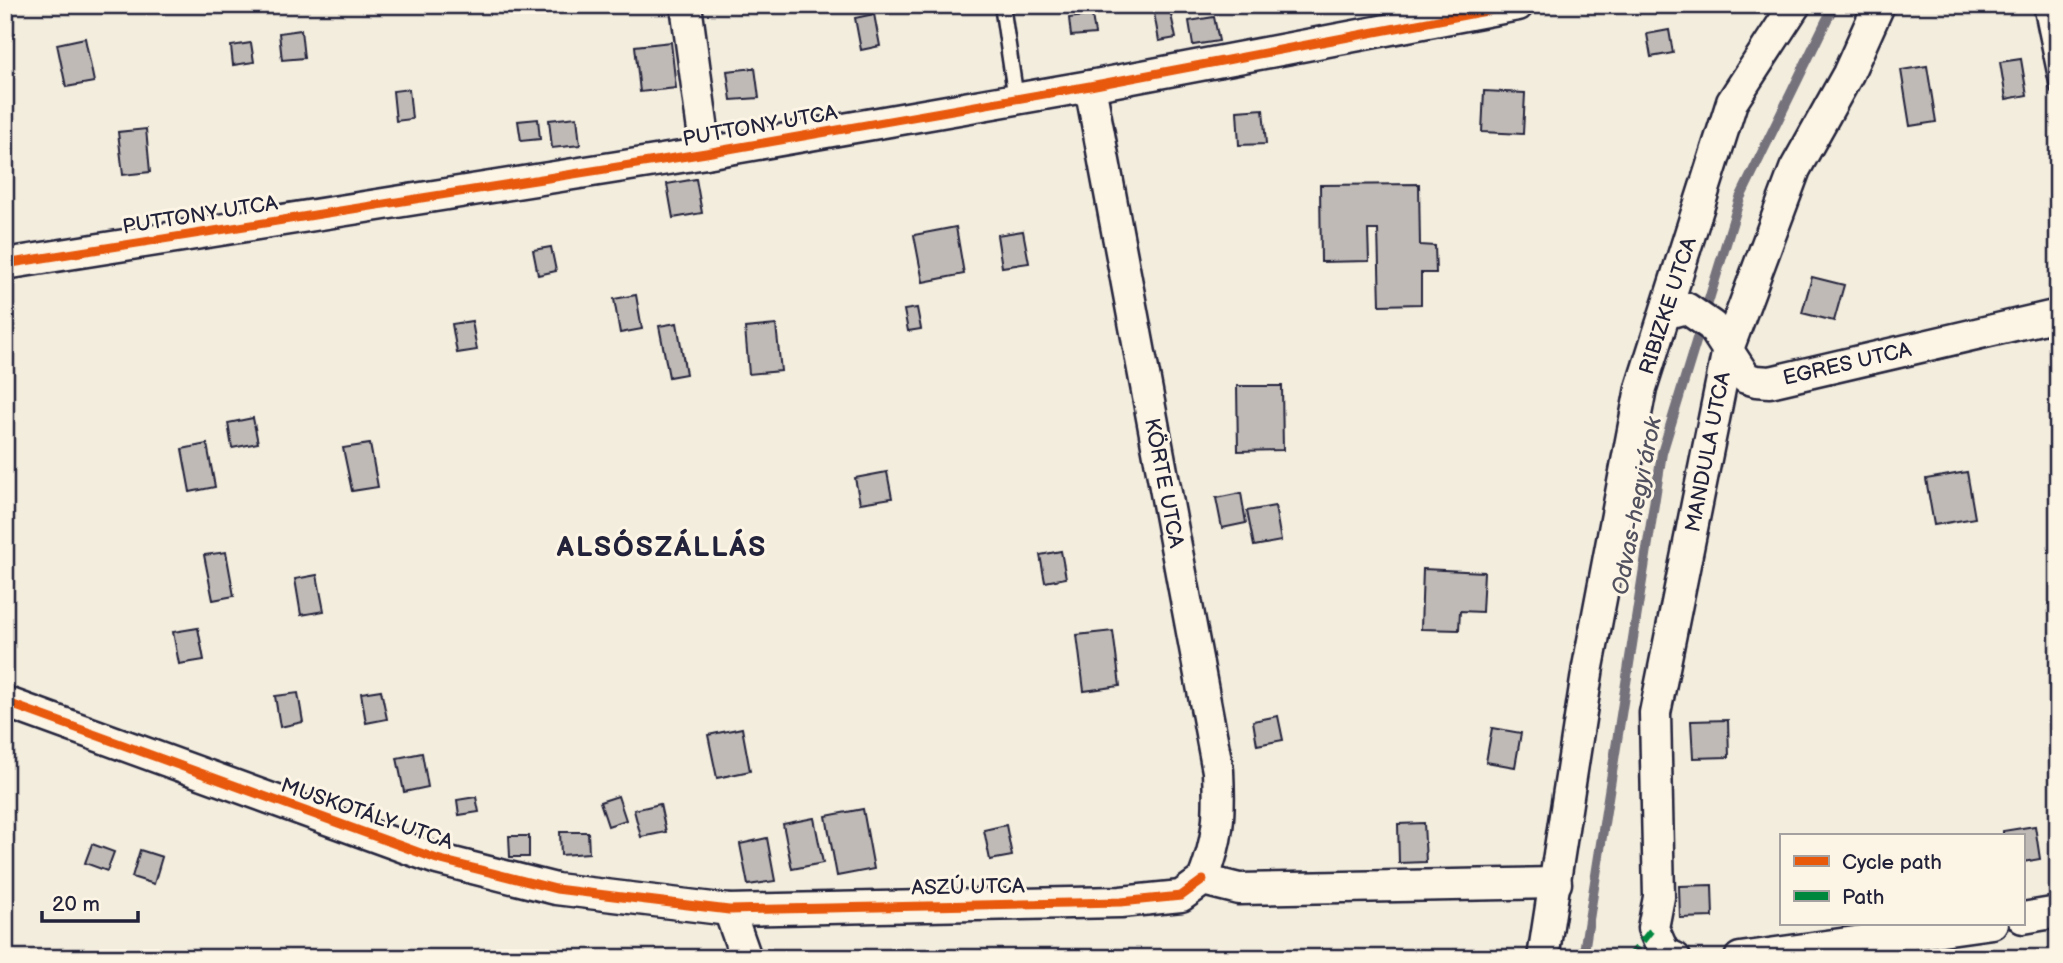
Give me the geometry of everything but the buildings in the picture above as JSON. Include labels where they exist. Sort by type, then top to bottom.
[{"type":"street","points":[[687,5],[706,153]]},
{"type":"street","name":"PUTTONY UTCA","points":[[5,264],[706,153],[1090,86],[1518,5]]},
{"type":"street","name":"RIBIZKE UTCA","points":[[1543,958],[1588,667],[1641,388],[1700,325],[1732,102],[1795,5]]},
{"type":"street","name":"MANDULA UTCA","points":[[1675,958],[1664,953],[1653,928],[1659,897],[1655,713],[1700,325],[1795,169],[1848,74],[1879,5]]},
{"type":"street","name":"KÖRTE UTCA","points":[[1090,86],[1218,771],[1220,814],[1217,839],[1203,880]]},
{"type":"street","name":"EGRES UTCA","points":[[1700,325],[1746,378],[1770,382],[2058,315]]},
{"type":"street","name":"MUSKOTÁLY UTCA","points":[[5,702],[437,859],[556,889],[729,910]]},
{"type":"street","points":[[1203,880],[1239,889],[1556,883]]},
{"type":"street","name":"ASZÚ UTCA","points":[[729,910],[1121,902],[1181,896],[1203,880]]},
{"type":"street","points":[[729,910],[746,958]]},
{"type":"street","points":[[2024,918],[2058,912]]},
{"type":"street","points":[[1740,958],[1978,925]]},
{"type":"lane","points":[[1002,5],[1016,99]]},
{"type":"lane","points":[[2041,5],[2058,87]]},
{"type":"waterway","name":"Odvas-hegyi árok","points":[[1583,958],[1662,453],[1740,198],[1834,5]]},
{"type":"marked path","points":[[1629,958],[1653,928]]},
{"type":"cycle path","points":[[5,264],[706,153],[1090,86],[1518,5]]},
{"type":"cycle path","points":[[5,702],[437,859],[556,889],[729,910],[1121,902],[1181,896],[1203,880]]},
{"type":"district","name":"ALSÓSZÁLLÁS","points":[[662,547]]}]
